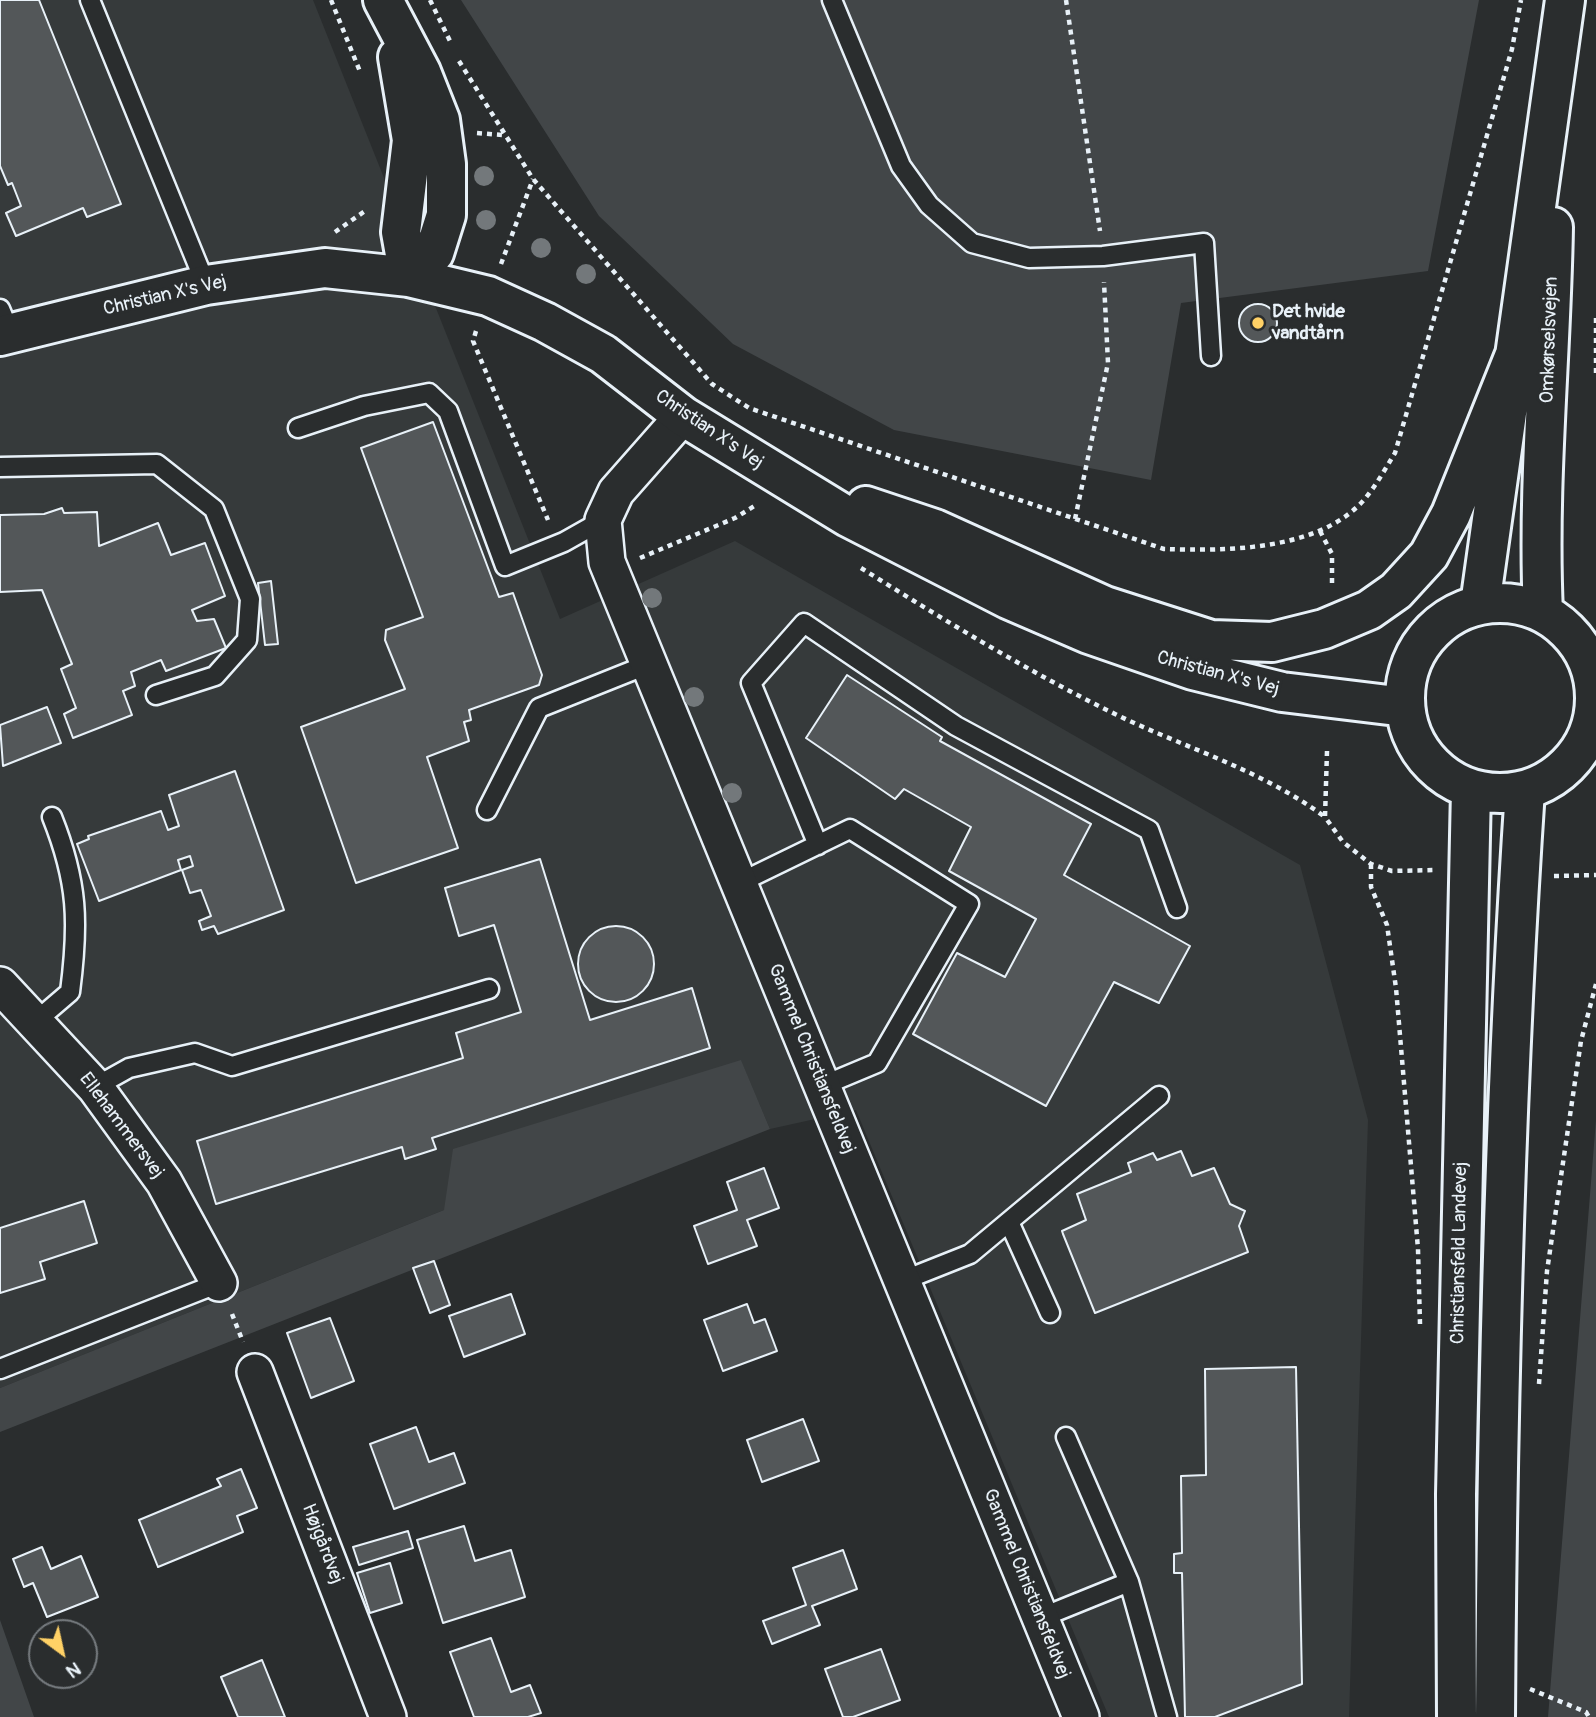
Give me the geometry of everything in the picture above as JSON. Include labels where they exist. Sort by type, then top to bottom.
[{"type":"main road","name":"Omkørselsvejen","points":[[1480,605],[1565,0]]},
{"type":"main road","points":[[387,11],[421,72],[435,108],[446,164],[446,215],[434,253],[409,277]]},
{"type":"main road","name":"Omkørselsvejen","points":[[1543,612],[1539,530],[1551,335],[1557,67]]},
{"type":"main road","name":"Christian X's Vej","points":[[3,326],[206,285],[325,268],[409,277],[488,296],[545,322],[603,354],[683,416],[762,491],[920,556],[1089,634],[1193,670],[1282,692],[1405,707]]},
{"type":"main road","points":[[762,491],[935,530],[1105,606],[1211,640],[1272,642],[1324,629],[1368,610],[1396,591],[1429,555],[1451,514],[1514,357]]},
{"type":"main road","points":[[1512,604],[1543,612],[1573,636],[1584,652],[1591,670],[1595,708],[1584,744],[1573,760],[1559,773],[1525,790],[1498,793],[1471,789],[1446,776],[1426,758],[1409,726],[1405,707],[1406,688],[1418,650],[1444,622],[1480,605],[1512,604]]},
{"type":"main road","name":"Christiansfeld Landevej","points":[[1457,1717],[1456,1481],[1471,789]]},
{"type":"main road","points":[[1495,1717],[1504,1175],[1510,1013],[1525,790]]},
{"type":"street","points":[[603,520],[616,492],[683,416]]},
{"type":"street","name":"Gammel Christiansfeldvej","points":[[603,520],[607,562],[1081,1717]]},
{"type":"street","name":"Ellehammersvej","points":[[0,985],[95,1087],[164,1182],[219,1283]]},
{"type":"street","name":"Højgårdvej","points":[[256,1372],[388,1717]]},
{"type":"lane","points":[[90,0],[206,285]]},
{"type":"lane","points":[[832,0],[901,166],[929,205],[972,243],[1029,258],[1103,256],[1204,243],[1211,356]]},
{"type":"lane","points":[[298,428],[363,406],[429,393],[448,411],[505,566],[564,542],[603,520]]},
{"type":"lane","points":[[0,467],[158,464],[214,509],[250,599],[247,640],[215,676],[156,695]]},
{"type":"lane","points":[[818,845],[751,683],[804,623],[956,726],[1149,830],[1177,908]]},
{"type":"lane","points":[[487,810],[539,708],[649,664]]},
{"type":"lane","points":[[35,1022],[70,992],[78,936],[69,860],[52,817]]},
{"type":"lane","points":[[738,883],[850,829],[969,904],[877,1063],[822,1086]]},
{"type":"lane","points":[[95,1087],[129,1068],[195,1053],[232,1066],[489,989]]},
{"type":"lane","points":[[902,1281],[970,1254],[1160,1096]]},
{"type":"lane","points":[[1009,1222],[1050,1313]]},
{"type":"lane","points":[[0,1369],[219,1283]]},
{"type":"lane","points":[[1066,1437],[1129,1582],[1167,1717]]},
{"type":"lane","points":[[1040,1618],[1129,1582]]},
{"type":"path","points":[[331,0],[363,77]]},
{"type":"path","points":[[430,0],[453,48]]},
{"type":"path","points":[[459,60],[533,179],[712,384],[749,408],[1164,549],[1222,551],[1275,543],[1320,531],[1361,503],[1395,453],[1512,49],[1521,0]]},
{"type":"path","points":[[533,179],[473,341],[556,539],[564,542]]},
{"type":"path","points":[[332,234],[371,207]]},
{"type":"path","points":[[1596,318],[1596,373]]},
{"type":"path","points":[[607,562],[637,559],[735,518],[762,491]]},
{"type":"path","points":[[1320,531],[1332,554],[1332,585]]},
{"type":"path","points":[[851,562],[956,628],[1115,714],[1239,767],[1325,817],[1343,842],[1371,864],[1392,871],[1438,870]]},
{"type":"path","points":[[1325,817],[1327,751]]},
{"type":"path","points":[[1371,864],[1371,887],[1387,925],[1395,975],[1400,1049]]},
{"type":"path","points":[[1550,876],[1596,875]]},
{"type":"path","points":[[1547,1271],[1581,1041],[1596,984]]},
{"type":"path","points":[[219,1283],[256,1372]]},
{"type":"path","points":[[1528,1688],[1586,1713],[1589,1717]]},
{"type":"shaded area","points":[[0,0],[313,0],[560,619],[735,541],[1300,865],[1368,1120],[1349,1717],[1109,1717],[856,1110],[770,1129],[741,1061],[444,1210],[0,1388]]},
{"type":"shaded area","points":[[461,0],[1479,0],[1428,271],[1181,303],[1151,480],[894,430],[733,344],[599,216]]},
{"type":"shaded area","points":[[741,1060],[770,1129],[0,1432],[0,1388],[444,1210],[453,1149]]},
{"type":"shaded area","points":[[1596,1120],[1596,1717],[1548,1717]]},
{"type":"shaded area","points":[[0,1620],[34,1717],[0,1717]]},
{"type":"building","points":[[0,0],[39,0],[121,204],[87,217],[83,208],[16,236],[6,213],[21,206],[12,183],[8,185],[0,166]]},
{"type":"building","name":"Det hvide vandtårn","points":[[1258,304],[1272,309],[1277,323],[1272,337],[1258,342],[1244,337],[1239,323],[1244,309]]},
{"type":"building","points":[[433,422],[499,597],[513,593],[542,675],[539,685],[469,710],[471,720],[464,722],[469,741],[427,757],[458,848],[356,883],[301,727],[405,689],[385,640],[386,630],[423,617],[361,448]]},
{"type":"building","points":[[62,508],[64,513],[97,512],[99,546],[158,523],[171,555],[205,543],[225,596],[192,610],[197,621],[214,619],[226,648],[166,671],[161,660],[131,672],[135,686],[123,691],[132,715],[73,738],[64,714],[76,708],[61,669],[72,664],[42,590],[0,592],[0,515],[44,514]]},
{"type":"building","points":[[271,581],[278,644],[265,645],[258,583]]},
{"type":"building","points":[[847,675],[942,737],[940,741],[1091,824],[1064,875],[1190,946],[1159,1003],[1114,982],[1046,1106],[913,1034],[957,953],[1005,977],[1036,919],[949,871],[971,827],[904,789],[895,799],[806,738]]},
{"type":"building","points":[[47,707],[61,743],[3,766],[0,725]]},
{"type":"building","points":[[235,771],[284,910],[218,934],[214,926],[202,930],[199,921],[211,916],[201,890],[190,893],[182,870],[193,866],[190,856],[178,860],[181,870],[99,901],[77,844],[89,839],[88,836],[161,811],[168,830],[179,826],[169,795]]},
{"type":"building","points":[[540,859],[590,1020],[692,988],[710,1048],[432,1138],[436,1149],[405,1159],[402,1147],[216,1204],[197,1141],[463,1058],[456,1033],[521,1012],[494,925],[459,936],[445,888]]},
{"type":"building","points":[[609,926],[623,926],[637,932],[648,943],[654,964],[651,979],[643,991],[623,1002],[609,1002],[595,996],[584,985],[578,971],[578,957],[584,943],[595,932]]},
{"type":"building","points":[[1181,1151],[1192,1176],[1214,1168],[1230,1204],[1245,1211],[1239,1226],[1248,1252],[1095,1313],[1062,1231],[1086,1220],[1077,1194],[1131,1172],[1128,1163],[1153,1153],[1157,1160]]},
{"type":"building","points":[[764,1168],[779,1208],[747,1220],[757,1246],[708,1264],[694,1226],[737,1210],[727,1182]]},
{"type":"building","points":[[84,1201],[97,1243],[40,1262],[45,1279],[0,1293],[0,1228]]},
{"type":"building","points":[[434,1261],[450,1305],[430,1313],[413,1268]]},
{"type":"building","points":[[511,1294],[525,1334],[464,1357],[449,1316]]},
{"type":"building","points":[[747,1304],[754,1323],[765,1319],[777,1351],[723,1371],[704,1320]]},
{"type":"building","points":[[330,1318],[354,1381],[311,1398],[287,1333]]},
{"type":"building","points":[[1296,1367],[1302,1684],[1215,1717],[1185,1717],[1182,1573],[1174,1573],[1174,1554],[1182,1553],[1181,1476],[1206,1475],[1205,1369]]},
{"type":"building","points":[[803,1419],[819,1461],[762,1482],[747,1440]]},
{"type":"building","points":[[416,1427],[429,1462],[454,1453],[465,1483],[394,1509],[370,1444]]},
{"type":"building","points":[[241,1469],[257,1508],[237,1516],[243,1532],[158,1567],[139,1520],[221,1486],[217,1479]]},
{"type":"building","points":[[464,1526],[475,1561],[511,1550],[525,1597],[443,1623],[417,1540]]},
{"type":"building","points":[[408,1531],[413,1548],[359,1565],[353,1547]]},
{"type":"building","points":[[42,1547],[51,1569],[81,1556],[98,1597],[47,1617],[33,1583],[24,1587],[13,1559]]},
{"type":"building","points":[[843,1550],[857,1589],[812,1606],[820,1625],[772,1644],[763,1621],[806,1605],[793,1568]]},
{"type":"building","points":[[390,1563],[402,1603],[370,1613],[357,1573]]},
{"type":"building","points":[[491,1638],[511,1692],[530,1685],[541,1713],[528,1717],[474,1717],[450,1652]]},
{"type":"building","points":[[881,1649],[900,1700],[853,1717],[843,1717],[825,1669]]},
{"type":"building","points":[[262,1660],[285,1717],[238,1717],[221,1677]]},
{"type":"place","name":"Det hvide vandtårn","points":[[1258,323]]}]
